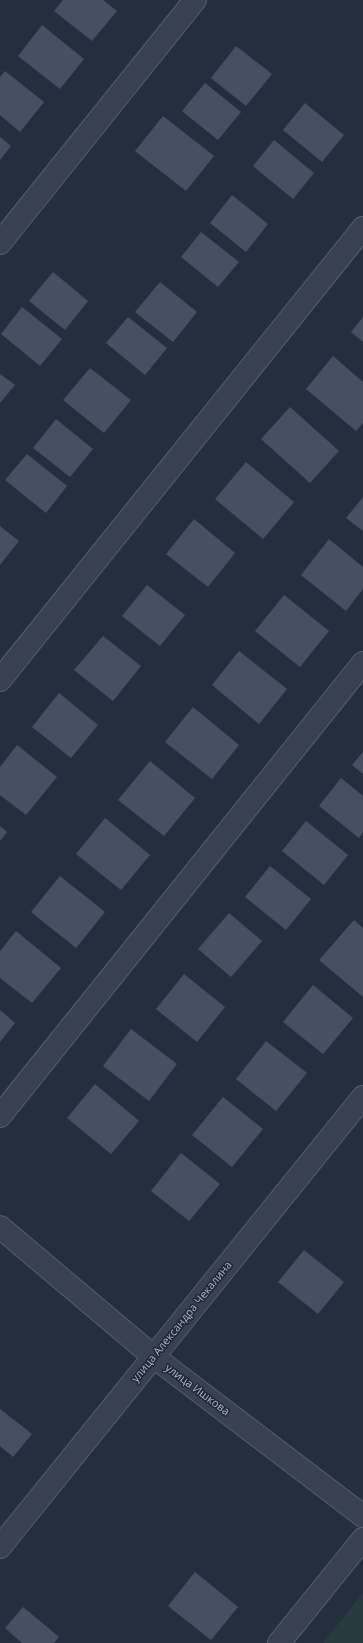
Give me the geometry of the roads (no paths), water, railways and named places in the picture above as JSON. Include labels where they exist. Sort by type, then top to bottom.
[{"type":"street","points":[[0,243],[196,0]]},
{"type":"street","points":[[0,680],[363,228]]},
{"type":"street","points":[[0,1116],[363,664]]},
{"type":"street","name":"улица Александра Чекалина","points":[[0,1547],[363,1097]]},
{"type":"street","name":"улица Ишкова","points":[[0,1227],[154,1357],[363,1516]]},
{"type":"street","points":[[279,1643],[363,1539]]}]
